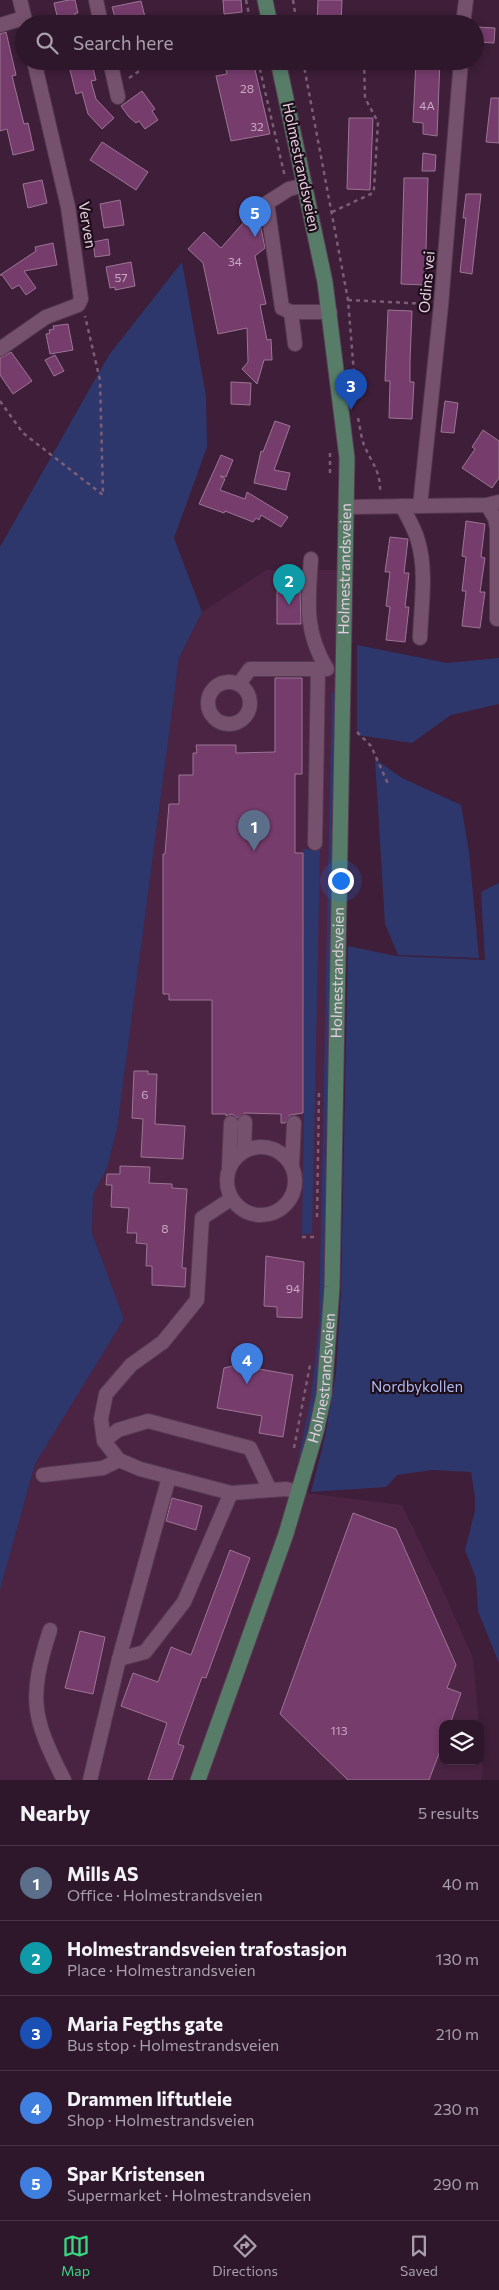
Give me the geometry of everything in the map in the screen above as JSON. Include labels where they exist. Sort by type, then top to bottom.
[{"type":"main road","points":[[265,0],[268,15]]},
{"type":"main road","name":"Holmestrandsveien","points":[[198,1780],[246,1652],[299,1492],[324,1395],[331,1296],[347,458],[330,312],[280,70]]},
{"type":"street","points":[[20,0],[24,15]]},
{"type":"street","points":[[96,0],[99,15]]},
{"type":"street","points":[[464,15],[466,0]]},
{"type":"street","points":[[0,25],[15,23]]},
{"type":"street","name":"Verven","points":[[36,70],[68,207],[81,299],[78,305]]},
{"type":"street","points":[[112,70],[117,92]]},
{"type":"street","name":"Odins vei","points":[[420,506],[441,305],[460,70]]},
{"type":"street","points":[[305,185],[264,198],[282,308],[291,312],[330,312]]},
{"type":"street","points":[[0,349],[46,317],[78,305]]},
{"type":"street","points":[[291,312],[295,344]]},
{"type":"street","points":[[347,507],[493,503],[497,528],[496,619]]},
{"type":"street","points":[[402,506],[415,532],[421,554],[423,580],[420,638]]},
{"type":"street","points":[[312,559],[309,587],[309,627],[323,669],[315,843]]},
{"type":"street","points":[[239,684],[250,669],[344,669]]},
{"type":"street","points":[[236,1158],[238,1123],[236,1158],[226,1178],[230,1199],[237,1207],[247,1213],[258,1216],[270,1215],[281,1210],[290,1201],[296,1178],[289,1162],[290,1123]]},
{"type":"street","points":[[236,1158],[254,1147],[265,1147],[275,1150],[289,1162]]},
{"type":"street","points":[[230,1199],[202,1218],[197,1300],[163,1342],[131,1365],[106,1394],[100,1419],[104,1441],[119,1460],[140,1469],[231,1493],[286,1489],[299,1492]]},
{"type":"street","points":[[104,1441],[118,1430],[148,1421],[250,1448],[270,1490]]},
{"type":"street","points":[[43,1475],[102,1468],[119,1460]]},
{"type":"street","points":[[90,1780],[119,1658],[169,1476]]},
{"type":"street","points":[[119,1658],[145,1652],[184,1602],[231,1493]]},
{"type":"street","points":[[50,1630],[35,1686],[36,1715],[46,1743],[64,1780]]},
{"type":"path","points":[[246,0],[249,15]]},
{"type":"path","points":[[293,0],[296,15]]},
{"type":"path","points":[[117,92],[143,70]]},
{"type":"path","points":[[260,70],[288,190]]},
{"type":"path","points":[[305,70],[348,300],[356,399]]},
{"type":"path","points":[[332,212],[373,192],[374,189],[378,122],[365,98],[364,70]]},
{"type":"path","points":[[348,300],[441,305]]},
{"type":"path","points":[[0,401],[23,433],[103,495],[100,380],[84,316],[78,305]]},
{"type":"path","points":[[357,414],[364,445],[379,476],[379,506]]},
{"type":"path","points":[[330,450],[330,459]]},
{"type":"path","points":[[343,728],[353,728],[371,746],[389,786]]},
{"type":"path","points":[[302,1237],[317,1237]]},
{"type":"shaded area","points":[[266,570],[346,570],[328,1348],[299,1492],[402,1505],[438,1579],[473,1658],[479,1720],[439,1720],[439,1765],[482,1765],[481,1780],[0,1780],[0,1590],[35,1464],[124,1319],[92,1233],[93,1195],[107,1168],[117,1129],[179,658],[202,612]]},
{"type":"green space","points":[[182,262],[206,396],[207,447],[174,538],[202,612],[179,658],[117,1129],[107,1168],[93,1195],[92,1233],[124,1319],[35,1464],[0,1590],[0,547],[109,355]]},
{"type":"green space","points":[[357,645],[447,663],[499,658],[499,704],[451,715],[412,743],[357,735]]},
{"type":"green space","points":[[332,691],[336,698],[323,1323],[319,1374],[313,1413],[304,1447],[298,1459],[311,1398],[319,1323]]},
{"type":"green space","points":[[375,759],[402,778],[461,805],[469,852],[479,958],[398,955],[385,924]]},
{"type":"green space","points":[[303,849],[320,850],[312,1234],[302,1234],[304,1113]]},
{"type":"green space","name":"Nordbykollen","points":[[499,883],[499,1663],[478,1611],[476,1578],[465,1550],[475,1511],[471,1472],[432,1470],[397,1475],[386,1487],[311,1492],[325,1437],[336,1373],[341,1291],[348,946],[396,956],[485,960],[481,892]]},
{"type":"building","points":[[75,0],[78,13],[75,13],[75,15],[57,15],[54,3]]},
{"type":"building","points":[[223,0],[241,0],[242,12],[224,14]]},
{"type":"building","points":[[318,0],[342,0],[341,15],[317,15]]},
{"type":"building","points":[[141,1],[144,15],[114,15],[112,7]]},
{"type":"building","points":[[484,27],[495,28],[494,43],[484,42]]},
{"type":"building","points":[[6,32],[16,75],[12,76],[24,124],[28,123],[34,150],[13,155],[7,129],[0,131],[0,34]]},
{"type":"building","points":[[70,70],[93,70],[96,80],[91,81],[96,99],[114,118],[102,129],[88,114],[82,92],[76,94]]},
{"type":"building","points":[[226,70],[255,70],[270,134],[231,141],[216,76],[227,74]]},
{"type":"building","points":[[416,70],[440,70],[437,136],[423,134],[423,123],[413,122]]},
{"type":"building","points":[[142,91],[155,109],[152,111],[158,120],[145,129],[139,121],[136,123],[129,117],[121,106]]},
{"type":"building","points":[[491,98],[499,98],[499,143],[486,142]]},
{"type":"building","points":[[349,118],[373,118],[370,190],[347,189]]},
{"type":"building","points":[[102,142],[148,172],[136,190],[90,160]]},
{"type":"building","points":[[423,153],[436,155],[435,171],[422,171]]},
{"type":"building","points":[[404,178],[428,178],[425,285],[401,284]]},
{"type":"building","points":[[42,180],[47,203],[28,208],[23,184]]},
{"type":"building","points":[[466,194],[481,194],[472,274],[460,272],[466,218],[463,218]]},
{"type":"building","points":[[120,200],[124,225],[104,228],[100,204]]},
{"type":"building","points":[[256,220],[258,229],[261,228],[265,248],[255,256],[266,304],[260,305],[267,340],[271,339],[272,360],[264,360],[257,384],[242,369],[248,362],[247,328],[218,334],[203,263],[188,249],[204,232],[221,248],[244,222]]},
{"type":"building","points":[[108,239],[110,255],[95,257],[93,242]]},
{"type":"building","points":[[53,243],[57,265],[24,271],[36,288],[26,295],[19,285],[12,289],[2,275],[0,275],[36,251],[35,247]]},
{"type":"building","points":[[131,262],[135,286],[115,290],[115,287],[110,288],[106,267]]},
{"type":"building","points":[[388,310],[412,311],[410,382],[414,382],[412,419],[389,418],[390,381],[385,381]]},
{"type":"building","points":[[68,324],[73,350],[50,354],[46,334],[50,333],[49,330],[54,329],[53,326]]},
{"type":"building","points":[[11,352],[32,381],[13,394],[0,375],[0,358]]},
{"type":"building","points":[[55,355],[64,371],[54,376],[45,360]]},
{"type":"building","points":[[231,382],[251,383],[250,405],[231,404]]},
{"type":"building","points":[[445,401],[458,403],[454,433],[441,432]]},
{"type":"building","points":[[275,421],[290,426],[274,470],[290,473],[286,490],[254,483],[261,451],[263,452]]},
{"type":"building","points":[[483,430],[499,441],[499,478],[492,488],[462,468],[475,449],[472,447]]},
{"type":"building","points":[[221,455],[233,460],[226,477],[220,476],[225,479],[220,490],[245,499],[247,492],[288,517],[281,527],[261,515],[259,520],[256,518],[253,522],[225,511],[224,513],[199,504]]},
{"type":"building","points":[[466,521],[485,524],[481,557],[485,558],[480,592],[485,592],[480,628],[462,626],[466,591],[462,591],[466,557],[462,556]]},
{"type":"building","points":[[390,537],[408,539],[404,573],[409,573],[405,607],[409,607],[405,642],[386,640],[390,607],[386,606],[390,572],[385,572]]},
{"type":"building","points":[[277,583],[298,584],[298,589],[300,589],[301,624],[277,624]]},
{"type":"building","points":[[275,678],[302,678],[302,774],[295,774],[295,853],[303,853],[303,1113],[290,1115],[285,1123],[281,1123],[281,1114],[245,1113],[238,1118],[232,1114],[226,1116],[226,1114],[212,1114],[212,1000],[169,1000],[169,994],[163,994],[163,854],[165,854],[169,804],[179,804],[179,775],[193,775],[193,753],[197,753],[196,745],[236,745],[236,753],[275,752]]},
{"type":"building","points":[[134,1071],[148,1071],[148,1074],[157,1074],[155,1124],[185,1126],[183,1159],[141,1157],[143,1119],[132,1118]]},
{"type":"building","points":[[120,1166],[150,1167],[149,1183],[172,1184],[172,1188],[187,1189],[182,1268],[186,1268],[185,1287],[152,1285],[152,1266],[146,1266],[147,1244],[136,1243],[137,1233],[127,1233],[129,1208],[111,1207],[112,1185],[106,1185],[107,1174],[120,1174]]},
{"type":"building","points":[[266,1256],[304,1262],[302,1318],[277,1317],[277,1307],[264,1306]]},
{"type":"building","points":[[237,1365],[293,1375],[283,1437],[259,1433],[262,1416],[217,1408],[224,1368]]},
{"type":"building","points":[[172,1498],[202,1506],[196,1530],[166,1521]]},
{"type":"building","points":[[353,1513],[396,1529],[456,1665],[447,1688],[461,1693],[451,1720],[439,1720],[439,1754],[429,1780],[348,1780],[280,1714]]},
{"type":"building","points":[[230,1550],[250,1558],[206,1678],[202,1677],[180,1737],[178,1744],[184,1746],[172,1780],[148,1780],[167,1723],[121,1706],[133,1673],[158,1682],[171,1647],[191,1655]]},
{"type":"building","points":[[80,1631],[105,1637],[93,1694],[65,1688]]},
{"type":"place","name":"Spar Kristensen","points":[[255,237]]},
{"type":"place","name":"Maria Fegths gate","points":[[351,410]]},
{"type":"place","name":"Holmestrandsveien trafostasjon","points":[[289,605]]},
{"type":"place","name":"Mills AS","points":[[254,851]]},
{"type":"place","name":"Drammen liftutleie","points":[[247,1384]]}]
